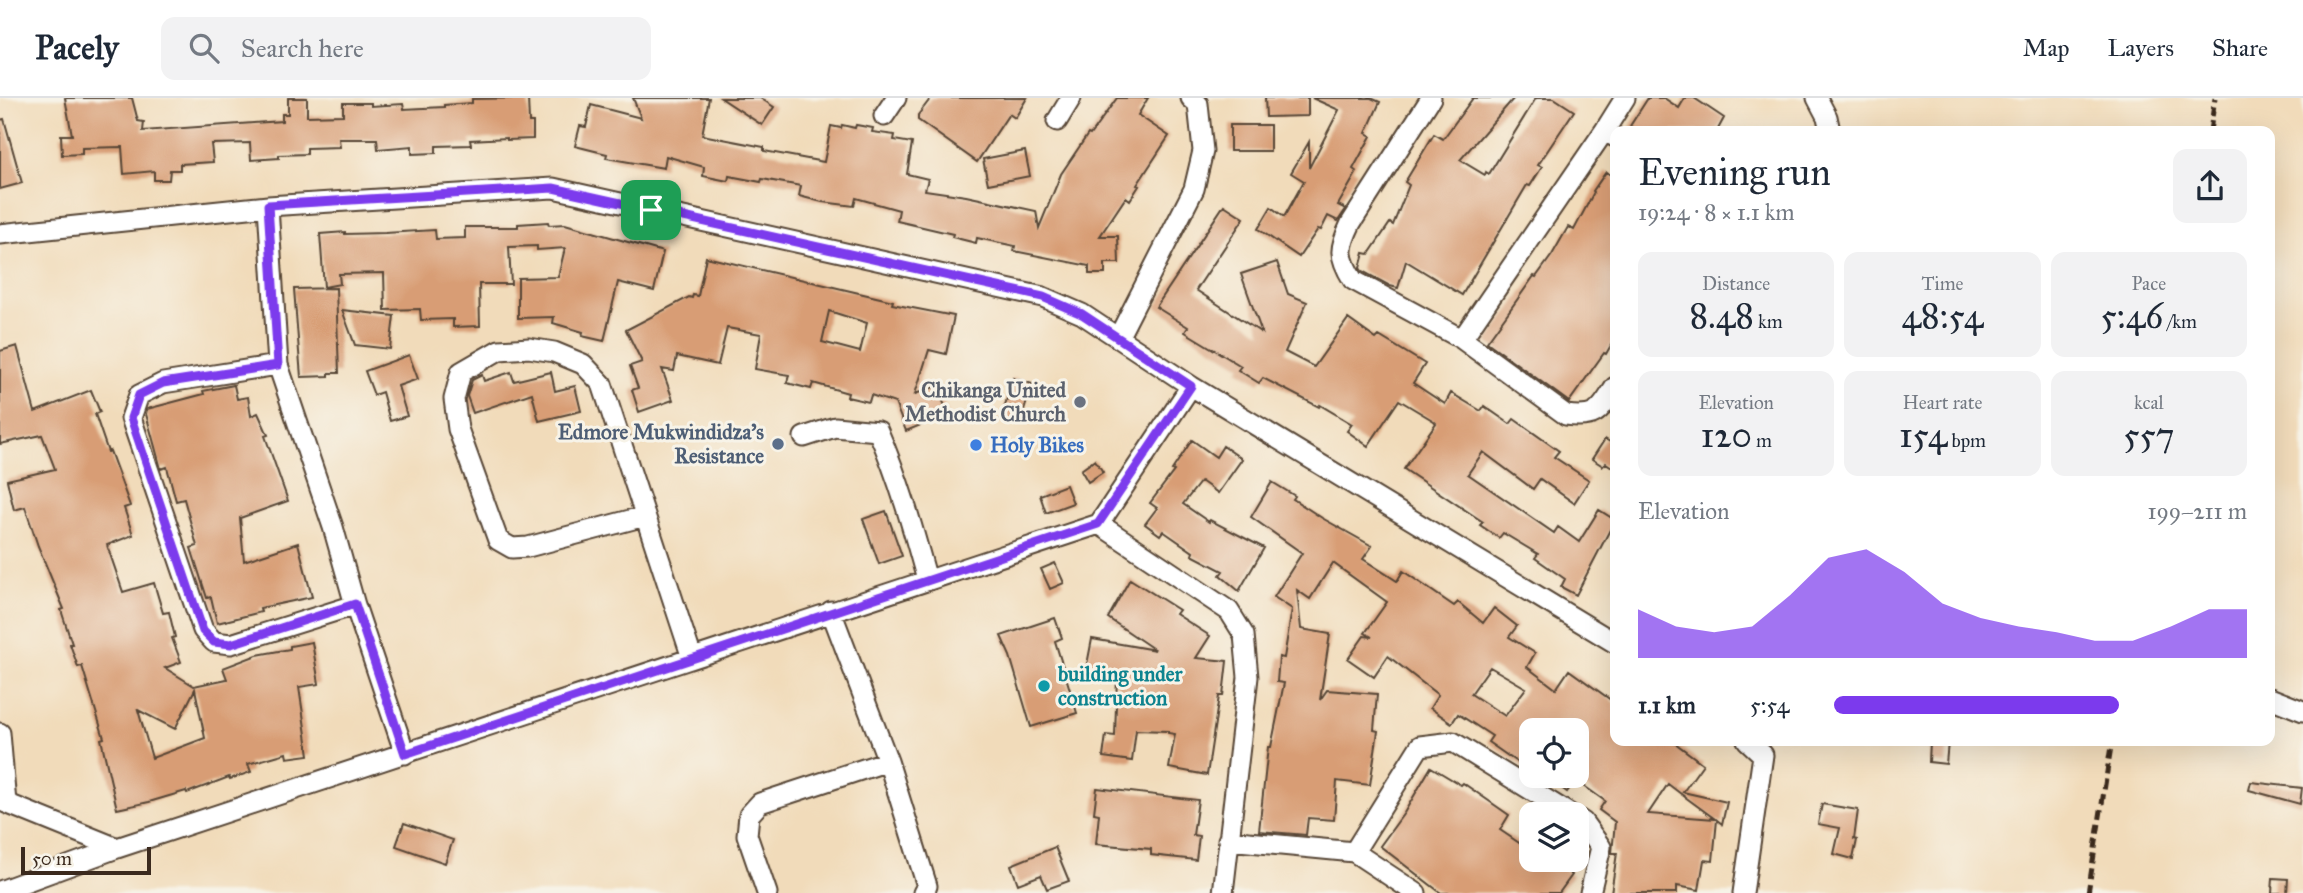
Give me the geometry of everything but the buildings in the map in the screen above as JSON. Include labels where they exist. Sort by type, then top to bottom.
[{"type":"street","points":[[884,116],[896,98]]},
{"type":"street","points":[[1057,121],[1071,98]]},
{"type":"street","points":[[1118,338],[1194,189],[1203,151],[1198,104],[1191,98]]},
{"type":"street","points":[[1431,98],[1351,223],[1341,244],[1343,263],[1353,280],[1462,339],[1566,415],[1585,417],[1601,409],[1610,395]]},
{"type":"street","points":[[1613,126],[1625,98]]},
{"type":"street","points":[[1817,98],[1828,117],[1829,126]]},
{"type":"street","points":[[1462,339],[1610,133]]},
{"type":"street","points":[[0,234],[268,205],[553,188],[1043,297],[1082,314],[1191,386],[1610,640]]},
{"type":"street","points":[[268,205],[278,365],[405,754]]},
{"type":"street","points":[[645,516],[528,547],[512,548],[498,540],[458,429],[454,399],[461,372],[499,350],[529,348],[554,352],[583,365],[602,384],[692,658]]},
{"type":"street","points":[[278,365],[163,383],[139,395],[131,418],[203,631],[214,642],[231,644],[355,604]]},
{"type":"street","points":[[0,891],[117,848],[1098,524],[1191,386]]},
{"type":"street","points":[[804,437],[835,427],[878,430],[893,465],[927,580]]},
{"type":"street","points":[[1098,524],[1229,611],[1244,635],[1248,677],[1223,893]]},
{"type":"street","points":[[831,611],[888,761],[928,886],[923,893]]},
{"type":"street","points":[[2275,700],[2303,711]]},
{"type":"street","points":[[0,733],[3,800],[117,848]]},
{"type":"street","points":[[1354,852],[1420,746],[1453,742],[1550,802]]},
{"type":"street","points":[[1744,893],[1764,748]]},
{"type":"street","points":[[767,893],[747,835],[748,815],[761,803],[888,761]]},
{"type":"street","points":[[1589,831],[1601,848],[1590,893]]},
{"type":"street","points":[[1228,840],[1354,852],[1416,893]]},
{"type":"railway","points":[[2211,126],[2215,98]]},
{"type":"railway","points":[[2088,893],[2111,746]]},
{"type":"place","name":"Chikanga United Methodist Church","points":[[1080,402]]},
{"type":"place","name":"Edmore Mukwindidza's Resistance","points":[[778,444]]},
{"type":"place","name":"Holy Bikes","points":[[976,445]]},
{"type":"place","name":"building under construction","points":[[1044,686]]},
{"type":"route","points":[[553,188],[651,210],[1043,297],[1082,314],[1191,386],[1098,524],[405,754],[355,604],[231,644],[214,642],[203,631],[131,418],[139,395],[163,383],[278,365],[268,205],[553,188]]}]
